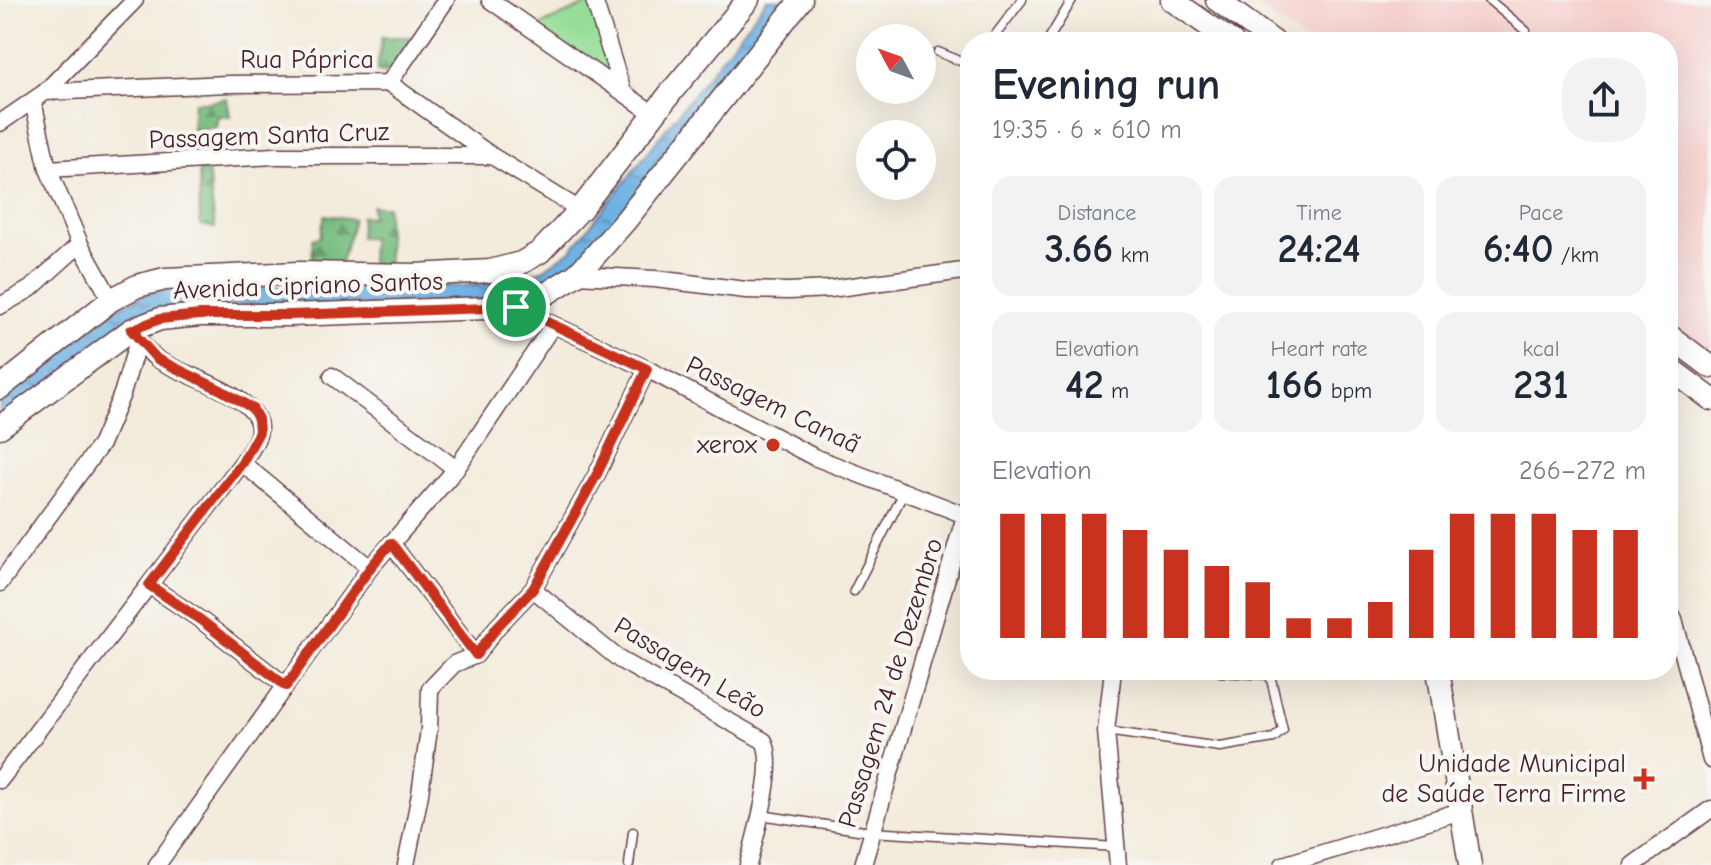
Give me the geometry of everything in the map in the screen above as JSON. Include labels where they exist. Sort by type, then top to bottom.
[{"type":"street","points":[[0,123],[39,97],[135,0]]},
{"type":"street","points":[[389,83],[446,0]]},
{"type":"street","points":[[490,0],[654,114]]},
{"type":"street","points":[[594,0],[623,92]]},
{"type":"street","name":"Avenida Cipriano Santos","points":[[0,427],[160,319],[200,315],[516,307],[549,292],[576,275],[626,220],[801,0]]},
{"type":"street","points":[[1172,0],[1218,32]]},
{"type":"street","points":[[1217,0],[1260,32]]},
{"type":"street","name":"Avenida Cipriano Santos","points":[[0,388],[111,300],[137,286],[165,279],[298,273],[415,275],[490,271],[521,263],[540,252],[580,210],[738,5]]},
{"type":"street","name":"Rua Páprica","points":[[39,97],[228,84],[389,83],[492,156],[580,210]]},
{"type":"street","points":[[39,97],[48,169],[80,244],[111,300]]},
{"type":"street","name":"Passagem Santa Cruz","points":[[48,169],[274,156],[492,156]]},
{"type":"street","points":[[0,306],[30,289],[80,244]]},
{"type":"street","points":[[576,275],[789,291],[830,289],[960,271]]},
{"type":"street","name":"Passagem Canaã","points":[[516,307],[647,369],[814,457],[960,513]]},
{"type":"street","points":[[157,865],[370,568],[456,469],[553,325]]},
{"type":"street","points":[[0,780],[242,463],[259,432],[258,419],[252,408],[157,359],[134,336]]},
{"type":"street","points":[[0,583],[101,444],[122,394],[134,336]]},
{"type":"street","points":[[1678,342],[1711,367]]},
{"type":"street","points":[[406,865],[429,729],[430,689],[454,664],[476,655],[497,627],[533,589],[597,474],[647,369]]},
{"type":"street","points":[[1678,374],[1711,399]]},
{"type":"street","points":[[332,376],[456,469]]},
{"type":"street","points":[[242,463],[370,568]]},
{"type":"street","name":"Passagem 24 de Dezembro","points":[[863,865],[960,542]]},
{"type":"street","points":[[391,543],[476,655]]},
{"type":"street","points":[[149,585],[202,621],[286,686]]},
{"type":"street","name":"Passagem Leão","points":[[533,589],[620,660],[764,741],[769,758],[761,815]]},
{"type":"street","points":[[1678,634],[1711,760]]},
{"type":"street","points":[[1112,680],[1106,731],[1118,865]]},
{"type":"street","points":[[1440,680],[1470,865]]},
{"type":"street","points":[[1633,865],[1711,809]]},
{"type":"street","points":[[1283,865],[1461,811]]},
{"type":"street","points":[[748,865],[761,815]]},
{"type":"lane","points":[[998,32],[1022,0]]},
{"type":"lane","points":[[1053,32],[1072,0]]},
{"type":"lane","points":[[1489,0],[1526,31]]},
{"type":"lane","points":[[938,52],[960,61]]},
{"type":"lane","points":[[854,591],[904,492]]},
{"type":"lane","points":[[1106,731],[1220,747],[1274,738],[1283,730],[1271,680]]},
{"type":"lane","points":[[761,815],[871,832],[1116,847]]},
{"type":"lane","points":[[629,865],[633,832]]},
{"type":"shaded area","points":[[1248,0],[1711,0],[1711,357],[1678,333],[1678,32],[1293,32]]},
{"type":"green space","points":[[590,3],[617,83],[537,27]]},
{"type":"green space","points":[[382,37],[412,37],[389,74],[377,71]]},
{"type":"green space","points":[[227,98],[230,117],[218,116],[216,127],[192,130],[194,102]]},
{"type":"green space","points":[[199,170],[208,170],[215,228],[200,225]]},
{"type":"green space","points":[[372,206],[387,206],[388,265],[370,265],[371,238],[360,237],[361,216],[372,217]]},
{"type":"green space","points":[[325,215],[353,219],[340,269],[312,268],[313,239],[320,237]]},
{"type":"water","points":[[767,0],[793,0],[592,249],[560,280],[508,299],[374,305],[188,305],[160,308],[139,317],[0,421],[0,399],[112,311],[143,295],[175,288],[460,286],[511,281],[544,269],[571,250]]},
{"type":"place","name":"xerox","points":[[773,445]]},
{"type":"place","name":"Unidade Municipal de Saúde Terra Firme","points":[[1644,779]]},
{"type":"route","points":[[516,307],[647,369],[597,474],[533,589],[497,627],[476,655],[391,543],[286,686],[202,621],[149,585],[242,463],[259,432],[258,419],[252,408],[157,359],[131,330],[160,319],[200,315],[516,307]]}]
